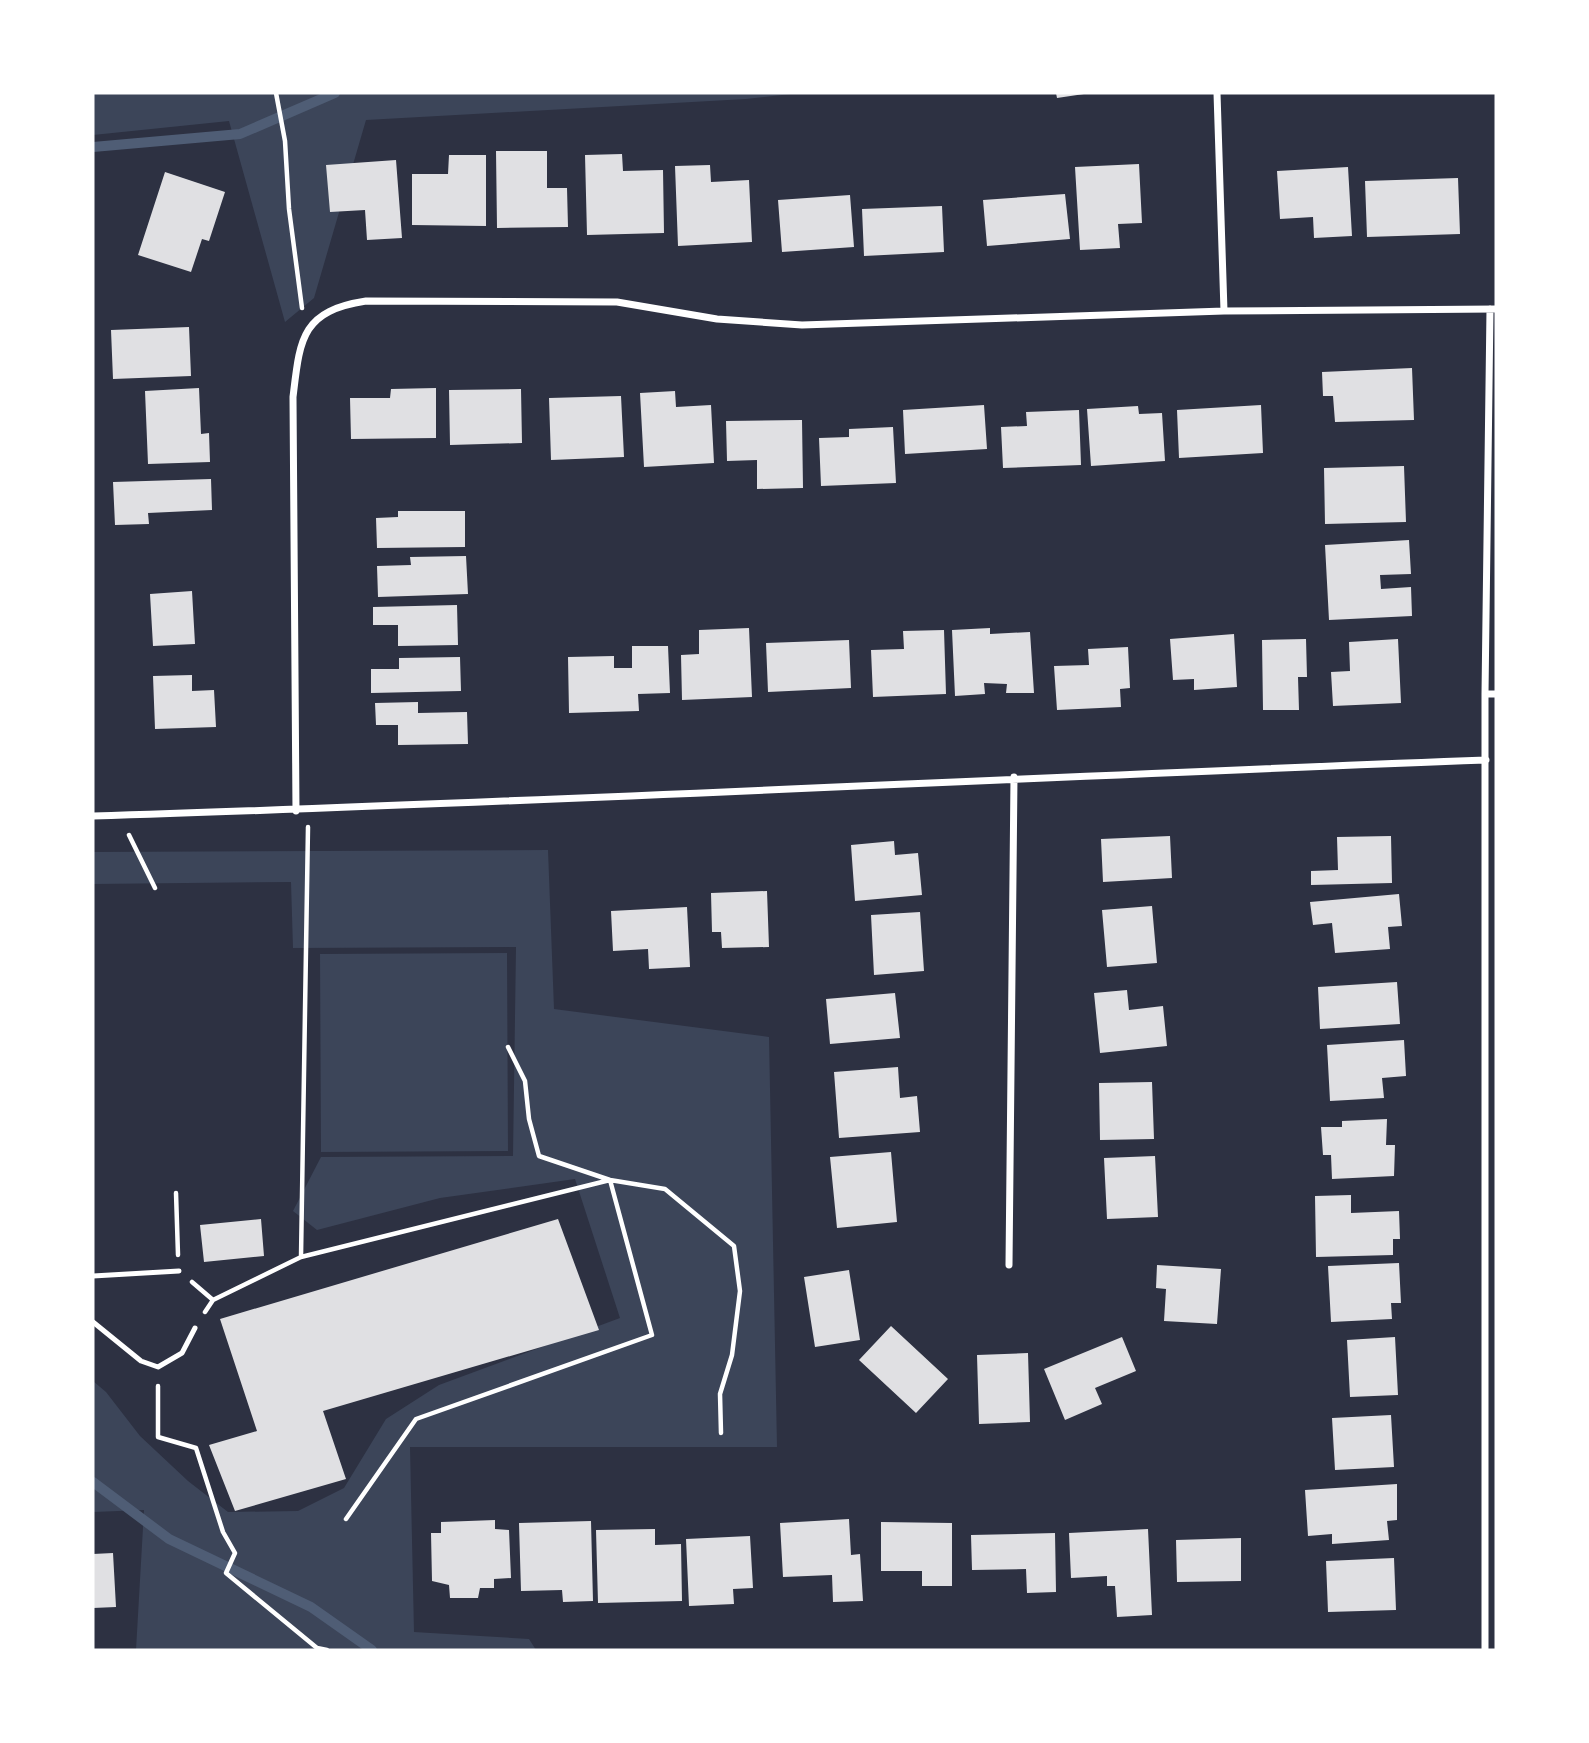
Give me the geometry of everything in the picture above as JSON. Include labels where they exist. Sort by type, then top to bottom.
[{"type":"street","points":[[1217,93],[1224,311]]},
{"type":"street","points":[[296,811],[293,397],[298,353],[306,336],[314,320],[339,305],[366,301],[617,302],[717,319],[802,325],[1224,311],[1493,309],[1485,694],[1485,1650]]},
{"type":"street","points":[[1485,694],[1496,694]]},
{"type":"street","points":[[93,816],[308,811],[1014,777],[1486,760]]},
{"type":"street","points":[[1009,1265],[1014,777]]},
{"type":"lane","points":[[93,1276],[179,1271]]},
{"type":"lane","points":[[93,1322],[141,1361],[158,1367],[182,1353],[195,1328]]},
{"type":"path","points":[[276,93],[285,141],[289,209],[306,336]]},
{"type":"path","points":[[302,1257],[308,811]]},
{"type":"path","points":[[120,815],[155,888]]},
{"type":"path","points":[[508,1047],[525,1081],[529,1119],[540,1156],[610,1180],[665,1189],[734,1246],[740,1291],[732,1355],[720,1394],[721,1433]]},
{"type":"path","points":[[195,1328],[213,1300],[302,1257],[610,1180]]},
{"type":"path","points":[[346,1519],[416,1419],[652,1335],[610,1180]]},
{"type":"path","points":[[176,1193],[178,1238]]},
{"type":"path","points":[[158,1367],[158,1437],[197,1448],[223,1532],[236,1553],[226,1573],[317,1648],[327,1650]]},
{"type":"shaded area","points":[[93,93],[800,93],[746,99],[366,120],[314,298],[285,322],[229,121],[93,135]]},
{"type":"shaded area","points":[[548,850],[554,1009],[769,1037],[777,1447],[410,1447],[414,1632],[529,1639],[536,1650],[136,1650],[144,1510],[93,1512],[93,1381],[106,1392],[140,1436],[188,1481],[228,1512],[298,1511],[344,1488],[386,1419],[439,1385],[620,1318],[575,1179],[440,1198],[317,1230],[293,1211],[321,1157],[513,1156],[516,947],[293,948],[291,882],[93,884],[93,852]]},
{"type":"shaded area","points":[[507,953],[508,1151],[321,1152],[320,954]]},
{"type":"building","points":[[1056,93],[1084,93],[1084,94],[1057,98]]},
{"type":"building","points":[[496,151],[547,151],[547,188],[567,188],[568,227],[497,228]]},
{"type":"building","points":[[622,154],[623,171],[663,170],[664,233],[587,235],[585,155]]},
{"type":"building","points":[[449,155],[486,155],[486,226],[412,225],[412,174],[448,174]]},
{"type":"building","points":[[396,160],[402,238],[367,240],[365,210],[330,212],[326,165]]},
{"type":"building","points":[[1139,164],[1142,223],[1118,224],[1120,248],[1080,250],[1075,167]]},
{"type":"building","points":[[710,165],[711,182],[749,180],[752,242],[678,246],[675,166]]},
{"type":"building","points":[[1348,167],[1352,236],[1314,238],[1313,217],[1280,219],[1277,171]]},
{"type":"building","points":[[165,172],[225,192],[209,241],[202,239],[191,272],[138,255]]},
{"type":"building","points":[[1458,178],[1460,234],[1367,237],[1365,181]]},
{"type":"building","points":[[1065,194],[1070,239],[987,246],[983,200]]},
{"type":"building","points":[[850,195],[854,247],[782,252],[778,200]]},
{"type":"building","points":[[942,206],[944,252],[864,256],[862,209]]},
{"type":"building","points":[[189,327],[191,376],[113,379],[111,330]]},
{"type":"building","points":[[1412,368],[1414,420],[1335,422],[1333,396],[1323,396],[1322,372]]},
{"type":"building","points":[[199,388],[201,434],[209,433],[210,462],[148,464],[145,391]]},
{"type":"building","points":[[436,388],[436,438],[351,439],[350,398],[390,398],[391,389]]},
{"type":"building","points":[[521,389],[522,443],[450,445],[449,390]]},
{"type":"building","points":[[675,391],[676,407],[711,405],[714,463],[644,467],[640,393]]},
{"type":"building","points":[[621,396],[624,457],[551,460],[549,398]]},
{"type":"building","points":[[984,405],[987,449],[905,454],[903,410]]},
{"type":"building","points":[[1261,405],[1263,453],[1179,458],[1177,410]]},
{"type":"building","points":[[1138,406],[1139,414],[1162,413],[1165,461],[1091,466],[1087,409]]},
{"type":"building","points":[[1079,410],[1081,465],[1003,468],[1001,427],[1027,426],[1026,412]]},
{"type":"building","points":[[802,420],[803,488],[757,489],[757,460],[727,461],[726,421]]},
{"type":"building","points":[[893,427],[896,483],[821,486],[819,438],[849,437],[849,429]]},
{"type":"building","points":[[1404,466],[1406,522],[1325,524],[1324,468]]},
{"type":"building","points":[[211,479],[212,510],[148,513],[149,524],[115,525],[113,482]]},
{"type":"building","points":[[398,511],[465,511],[465,547],[377,548],[376,518],[398,517]]},
{"type":"building","points":[[1409,540],[1411,574],[1380,575],[1381,589],[1411,587],[1412,616],[1329,620],[1325,545]]},
{"type":"building","points":[[466,556],[468,594],[378,597],[377,566],[411,565],[410,557]]},
{"type":"building","points":[[192,591],[195,644],[153,646],[150,594]]},
{"type":"building","points":[[457,605],[458,645],[398,646],[398,625],[373,625],[373,607]]},
{"type":"building","points":[[749,628],[752,697],[682,700],[681,655],[699,654],[699,630]]},
{"type":"building","points":[[990,628],[990,634],[1030,632],[1034,693],[1006,693],[1007,684],[984,683],[985,694],[955,696],[952,630]]},
{"type":"building","points":[[944,630],[946,694],[873,697],[871,650],[904,649],[903,631]]},
{"type":"building","points":[[1234,634],[1237,687],[1194,690],[1194,679],[1173,680],[1170,639]]},
{"type":"building","points":[[1306,639],[1307,677],[1298,677],[1299,710],[1263,710],[1262,640]]},
{"type":"building","points":[[1398,639],[1401,703],[1333,706],[1331,672],[1350,671],[1349,642]]},
{"type":"building","points":[[849,640],[851,688],[768,692],[766,643]]},
{"type":"building","points":[[632,646],[668,646],[670,693],[638,694],[639,711],[569,713],[568,657],[614,656],[614,668],[632,668]]},
{"type":"building","points":[[1128,647],[1130,688],[1120,689],[1121,707],[1057,710],[1054,666],[1089,665],[1088,649]]},
{"type":"building","points":[[460,657],[461,691],[371,693],[371,669],[399,669],[399,658]]},
{"type":"building","points":[[192,675],[192,691],[214,690],[216,727],[155,729],[153,676]]},
{"type":"building","points":[[418,702],[418,713],[467,712],[468,744],[398,745],[398,725],[376,725],[375,703]]},
{"type":"building","points":[[1170,836],[1172,878],[1103,882],[1101,839]]},
{"type":"building","points":[[1391,836],[1392,883],[1311,885],[1311,871],[1338,870],[1337,837]]},
{"type":"building","points":[[894,841],[895,855],[918,853],[922,895],[855,901],[851,845]]},
{"type":"building","points":[[767,891],[769,947],[722,948],[721,932],[712,932],[711,893]]},
{"type":"building","points":[[1399,894],[1402,926],[1388,927],[1390,949],[1335,953],[1332,923],[1313,925],[1310,902]]},
{"type":"building","points":[[1152,906],[1157,963],[1107,967],[1102,910]]},
{"type":"building","points":[[687,907],[690,967],[649,969],[648,949],[613,951],[611,911]]},
{"type":"building","points":[[920,912],[924,971],[874,975],[871,915]]},
{"type":"building","points":[[1397,982],[1400,1024],[1320,1029],[1318,987]]},
{"type":"building","points":[[1127,990],[1129,1010],[1163,1006],[1167,1046],[1100,1053],[1094,993]]},
{"type":"building","points":[[895,993],[900,1038],[830,1044],[826,999]]},
{"type":"building","points":[[1404,1040],[1406,1076],[1382,1078],[1384,1098],[1330,1101],[1327,1045]]},
{"type":"building","points":[[898,1067],[900,1098],[917,1096],[920,1132],[839,1138],[834,1072]]},
{"type":"building","points":[[1152,1082],[1154,1139],[1100,1140],[1099,1083]]},
{"type":"building","points":[[1387,1119],[1386,1145],[1395,1145],[1394,1176],[1332,1179],[1331,1155],[1323,1155],[1321,1127],[1342,1127],[1342,1121]]},
{"type":"building","points":[[891,1152],[897,1222],[837,1228],[830,1157]]},
{"type":"building","points":[[1155,1156],[1158,1217],[1107,1219],[1104,1158]]},
{"type":"building","points":[[1351,1195],[1351,1213],[1399,1211],[1400,1239],[1393,1239],[1393,1255],[1316,1257],[1315,1196]]},
{"type":"building","points":[[261,1219],[264,1256],[204,1262],[200,1225]]},
{"type":"building","points":[[558,1219],[599,1330],[323,1411],[346,1479],[235,1511],[209,1445],[257,1431],[220,1319]]},
{"type":"building","points":[[1399,1263],[1401,1303],[1391,1303],[1392,1319],[1331,1322],[1328,1266]]},
{"type":"building","points":[[1157,1265],[1221,1269],[1217,1324],[1164,1321],[1166,1289],[1156,1288]]},
{"type":"building","points":[[849,1270],[860,1340],[815,1347],[804,1277]]},
{"type":"building","points":[[891,1326],[948,1379],[916,1413],[859,1360]]},
{"type":"building","points":[[1122,1337],[1136,1371],[1095,1388],[1102,1404],[1065,1420],[1044,1369]]},
{"type":"building","points":[[1395,1337],[1398,1395],[1350,1397],[1347,1340]]},
{"type":"building","points":[[1028,1353],[1030,1422],[979,1424],[977,1355]]},
{"type":"building","points":[[1391,1415],[1394,1467],[1335,1470],[1332,1418]]},
{"type":"building","points":[[1397,1484],[1397,1520],[1387,1521],[1389,1540],[1332,1544],[1332,1534],[1308,1536],[1305,1490]]},
{"type":"building","points":[[849,1519],[851,1555],[860,1554],[863,1601],[833,1602],[832,1575],[783,1577],[780,1523]]},
{"type":"building","points":[[495,1520],[495,1529],[509,1530],[511,1578],[494,1579],[494,1588],[480,1588],[478,1598],[450,1598],[449,1585],[432,1581],[431,1533],[441,1533],[441,1522]]},
{"type":"building","points":[[591,1521],[593,1601],[563,1602],[562,1590],[521,1591],[519,1523]]},
{"type":"building","points":[[881,1522],[952,1523],[952,1586],[922,1586],[922,1571],[881,1571]]},
{"type":"building","points":[[655,1529],[655,1545],[681,1544],[682,1601],[598,1603],[596,1530]]},
{"type":"building","points":[[1148,1529],[1152,1615],[1117,1617],[1115,1586],[1107,1586],[1107,1576],[1071,1578],[1069,1533]]},
{"type":"building","points":[[1055,1533],[1056,1592],[1027,1593],[1026,1569],[972,1570],[971,1535]]},
{"type":"building","points":[[750,1536],[753,1588],[733,1589],[734,1604],[689,1606],[686,1539]]},
{"type":"building","points":[[1241,1538],[1241,1581],[1177,1582],[1176,1540]]},
{"type":"building","points":[[113,1553],[116,1607],[93,1608],[93,1554]]},
{"type":"building","points":[[1394,1558],[1396,1610],[1328,1612],[1326,1561]]},
{"type":"waterway","points":[[93,147],[240,134],[335,93]]},
{"type":"waterway","points":[[93,1482],[169,1539],[311,1607],[372,1650]]}]
